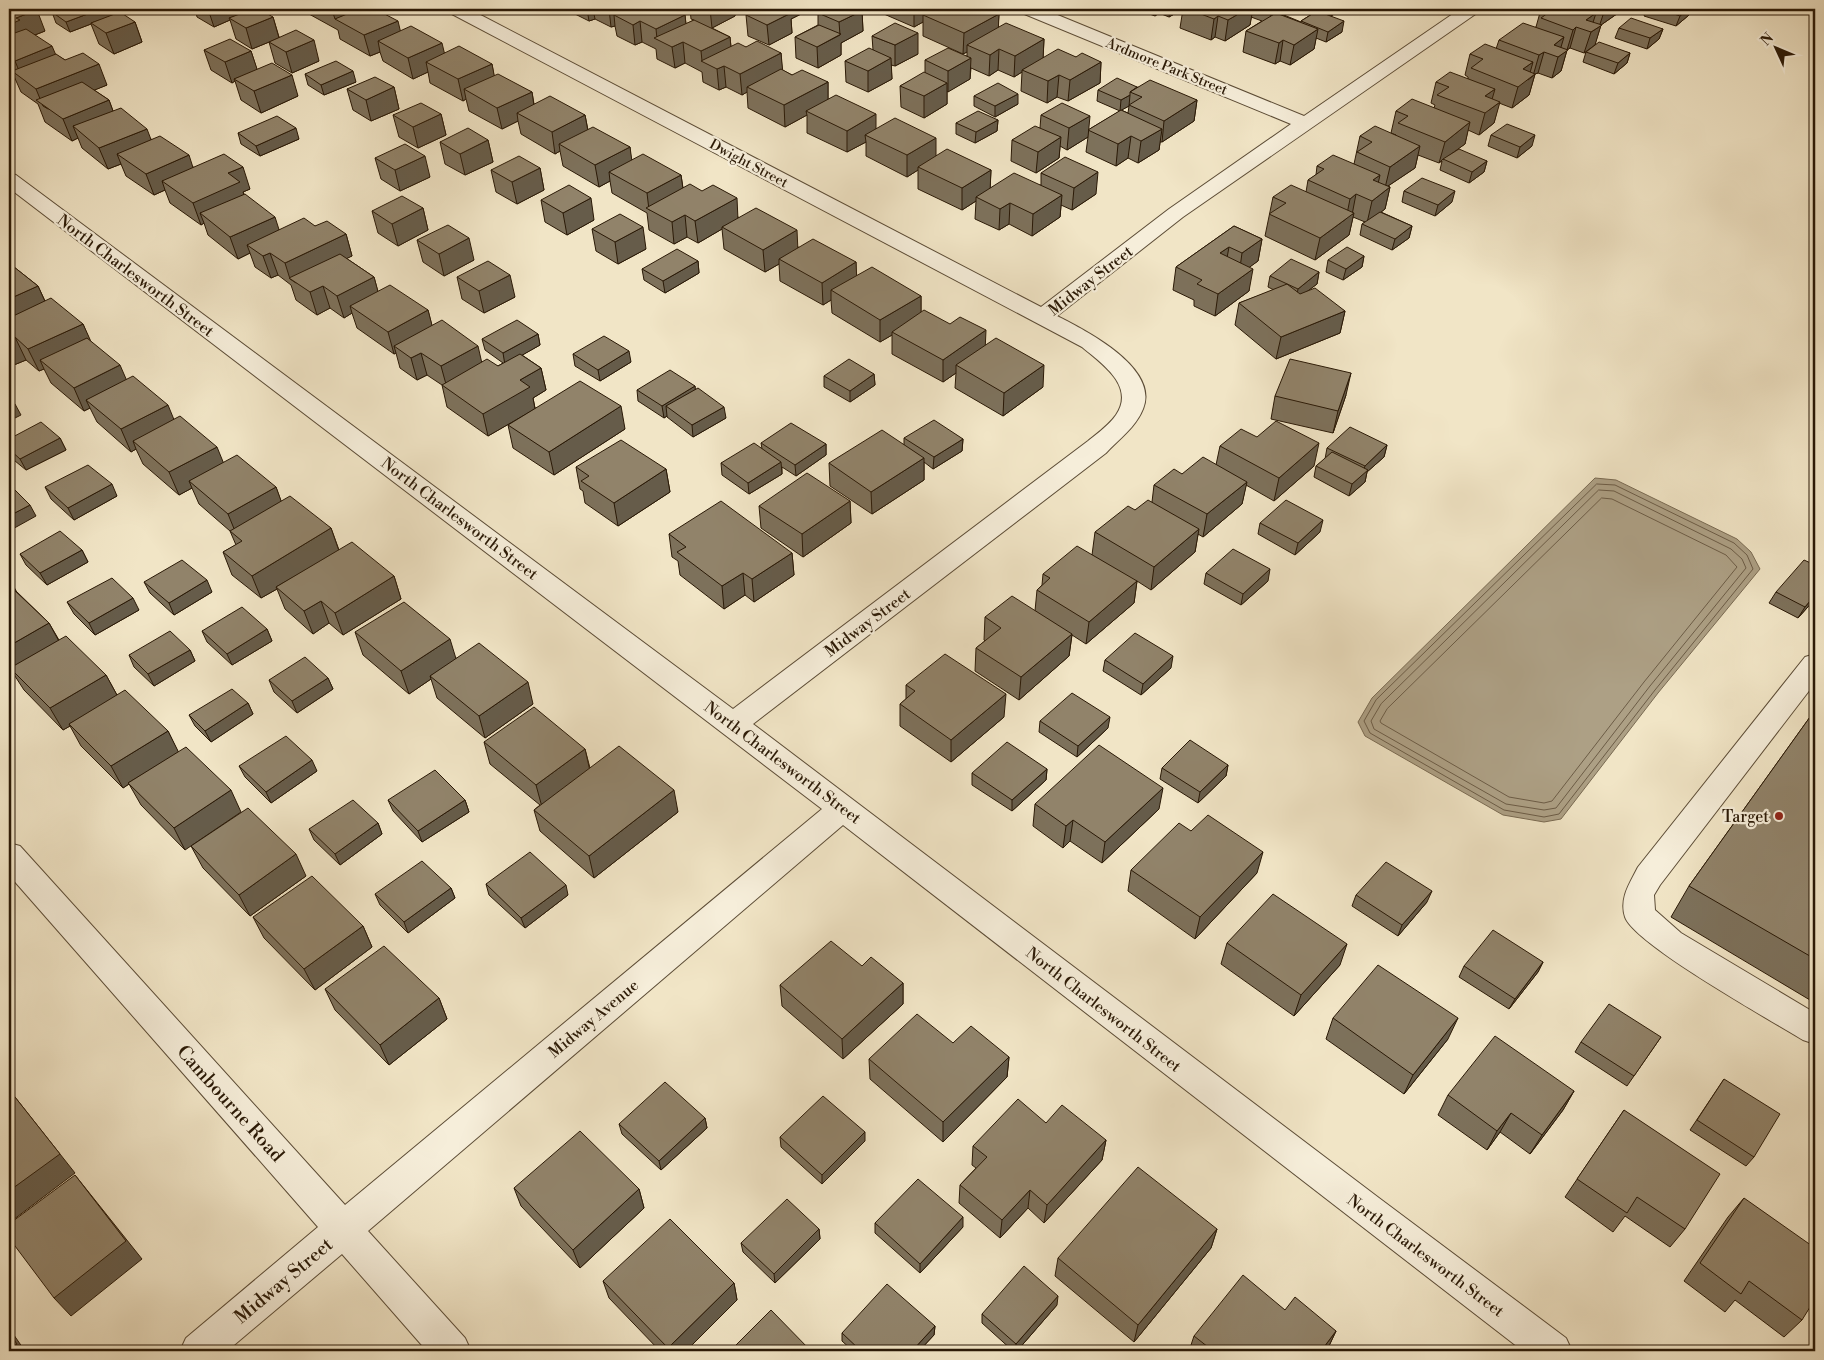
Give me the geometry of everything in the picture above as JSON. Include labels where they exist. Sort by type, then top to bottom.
[{"type":"street","name":"Dwight Street","points":[[456,9],[1042,317]]},
{"type":"street","name":"Ardmore Park Street","points":[[1028,9],[1305,123]]},
{"type":"street","name":"Midway Street","points":[[733,724],[1097,447],[1126,419],[1132,406],[1134,393],[1129,379],[1121,368],[1090,342],[1042,317],[1176,213],[1471,9]]},
{"type":"street","name":"North Charlesworth Street","points":[[9,179],[733,724],[1358,1204],[1554,1351]]},
{"type":"street","points":[[1815,664],[1649,876],[1639,894],[1640,916],[1670,942],[1815,1030]]},
{"type":"street","name":"Midway Avenue","points":[[343,1228],[843,808]]},
{"type":"street","name":"Cambourne Road","points":[[9,854],[452,1351]]},
{"type":"street","name":"Midway Street","points":[[199,1351],[343,1228]]},
{"type":"water","points":[[1595,478],[1616,480],[1737,539],[1751,552],[1760,569],[1658,693],[1561,819],[1544,822],[1503,815],[1365,736],[1358,722],[1372,698]]},
{"type":"building","points":[[9,9],[37,10],[16,18],[20,20],[9,25]]},
{"type":"building","points":[[62,9],[101,9],[66,22],[52,12]]},
{"type":"building","points":[[253,9],[259,9],[273,17],[246,28],[229,18]]},
{"type":"building","points":[[359,9],[375,9],[398,21],[364,35],[335,19]]},
{"type":"building","points":[[628,9],[671,9],[685,15],[656,29],[640,21],[633,25],[614,15]]},
{"type":"building","points":[[759,9],[782,9],[791,13],[767,25],[746,15]]},
{"type":"building","points":[[826,9],[858,9],[862,11],[839,22],[818,13]]},
{"type":"building","points":[[936,9],[986,9],[999,14],[964,33],[923,15]]},
{"type":"building","points":[[1188,9],[1247,9],[1228,20],[1218,16],[1214,19]]},
{"type":"building","points":[[1259,9],[1279,9],[1271,14]]},
{"type":"building","points":[[1547,9],[1585,9],[1596,13],[1586,20],[1602,25],[1591,32],[1576,27],[1573,30],[1541,18],[1552,10]]},
{"type":"building","points":[[1659,9],[1688,9],[1680,16]]},
{"type":"building","points":[[1317,11],[1344,21],[1328,32],[1301,21]]},
{"type":"building","points":[[120,12],[135,22],[106,33],[91,23]]},
{"type":"building","points":[[1276,13],[1318,29],[1294,45],[1283,40],[1279,43],[1246,31]]},
{"type":"building","points":[[1631,18],[1663,29],[1650,38],[1619,28]]},
{"type":"building","points":[[694,20],[730,37],[701,51],[683,42],[672,47],[654,38]]},
{"type":"building","points":[[895,23],[918,33],[895,45],[872,36]]},
{"type":"building","points":[[1006,23],[1044,39],[1015,56],[999,49],[990,55],[967,45]]},
{"type":"building","points":[[1523,23],[1564,37],[1554,45],[1568,50],[1558,57],[1544,52],[1539,55],[1499,40]]},
{"type":"building","points":[[819,25],[841,34],[817,47],[795,37]]},
{"type":"building","points":[[411,26],[442,43],[408,58],[378,41]]},
{"type":"building","points":[[26,29],[52,46],[15,61],[9,57],[9,35]]},
{"type":"building","points":[[296,30],[314,40],[286,52],[269,42]]},
{"type":"building","points":[[230,39],[251,51],[225,62],[204,50]]},
{"type":"building","points":[[757,41],[781,53],[740,74],[724,66],[717,69],[701,61],[738,43],[746,47]]},
{"type":"building","points":[[1599,42],[1630,53],[1618,63],[1586,52]]},
{"type":"building","points":[[1485,44],[1533,62],[1523,69],[1535,74],[1518,87],[1471,68],[1483,59],[1470,54]]},
{"type":"building","points":[[459,46],[492,64],[458,79],[426,62]]},
{"type":"building","points":[[869,48],[891,58],[868,71],[845,61]]},
{"type":"building","points":[[948,48],[971,58],[948,71],[925,60]]},
{"type":"building","points":[[1058,49],[1076,57],[1082,53],[1101,62],[1070,80],[1059,75],[1048,81],[1022,70]]},
{"type":"building","points":[[83,53],[99,64],[36,89],[12,71],[56,54],[65,60]]},
{"type":"building","points":[[336,61],[353,71],[321,85],[305,74]]},
{"type":"building","points":[[272,63],[292,75],[254,91],[234,79]]},
{"type":"building","points":[[781,69],[792,75],[802,70],[828,82],[784,105],[747,87]]},
{"type":"building","points":[[924,72],[947,83],[924,96],[900,86]]},
{"type":"building","points":[[1450,72],[1495,89],[1485,96],[1500,102],[1485,113],[1437,95],[1449,87],[1436,82]]},
{"type":"building","points":[[498,74],[532,92],[497,108],[464,89]]},
{"type":"building","points":[[375,77],[394,87],[366,100],[347,89]]},
{"type":"building","points":[[1117,78],[1137,87],[1130,92],[1130,95],[1121,100],[1098,90]]},
{"type":"building","points":[[1150,80],[1197,100],[1164,121],[1129,105],[1142,97],[1130,92]]},
{"type":"building","points":[[82,82],[109,100],[63,119],[36,100]]},
{"type":"building","points":[[998,83],[1018,94],[995,106],[974,96]]},
{"type":"building","points":[[836,95],[876,114],[847,131],[806,111]]},
{"type":"building","points":[[550,96],[585,115],[552,132],[517,113]]},
{"type":"building","points":[[1412,99],[1470,122],[1445,142],[1398,123],[1408,116],[1396,111]]},
{"type":"building","points":[[421,103],[441,114],[413,127],[393,115]]},
{"type":"building","points":[[1062,103],[1090,116],[1069,128],[1041,115]]},
{"type":"building","points":[[121,108],[147,129],[99,148],[73,126]]},
{"type":"building","points":[[1121,110],[1162,129],[1141,141],[1131,136],[1118,144],[1088,130]]},
{"type":"building","points":[[978,111],[998,120],[976,132],[956,123]]},
{"type":"building","points":[[277,116],[296,128],[256,146],[238,133]]},
{"type":"building","points":[[895,118],[936,138],[907,155],[865,135]]},
{"type":"building","points":[[1507,124],[1535,135],[1520,147],[1491,135]]},
{"type":"building","points":[[1035,126],[1061,137],[1038,152],[1012,140]]},
{"type":"building","points":[[1375,126],[1420,146],[1390,167],[1357,152],[1372,142],[1360,136]]},
{"type":"building","points":[[593,127],[630,147],[595,165],[559,144]]},
{"type":"building","points":[[468,128],[488,140],[460,154],[440,142]]},
{"type":"building","points":[[160,136],[189,155],[146,174],[117,154]]},
{"type":"building","points":[[405,144],[425,156],[395,170],[375,158]]},
{"type":"building","points":[[947,149],[991,170],[962,188],[918,167]]},
{"type":"building","points":[[1459,149],[1487,161],[1472,172],[1443,159]]},
{"type":"building","points":[[224,154],[243,167],[228,173],[240,182],[193,203],[162,181]]},
{"type":"building","points":[[643,154],[681,175],[647,193],[609,172]]},
{"type":"building","points":[[1333,155],[1380,175],[1373,180],[1390,187],[1372,201],[1356,194],[1350,199],[1308,180],[1324,169],[1317,166]]},
{"type":"building","points":[[519,156],[540,168],[512,182],[491,170]]},
{"type":"building","points":[[1065,157],[1098,172],[1074,188],[1041,173]]},
{"type":"building","points":[[1014,173],[1062,195],[1033,214],[1010,203],[1000,209],[976,197]]},
{"type":"building","points":[[1422,178],[1455,191],[1438,205],[1404,191]]},
{"type":"building","points":[[690,184],[702,191],[713,185],[737,198],[695,221],[685,215],[672,222],[646,208]]},
{"type":"building","points":[[569,185],[591,198],[563,213],[541,200]]},
{"type":"building","points":[[1291,185],[1354,213],[1320,238],[1269,214],[1286,203],[1273,197]]},
{"type":"building","points":[[245,194],[275,217],[230,237],[200,213]]},
{"type":"building","points":[[402,196],[423,208],[392,224],[372,211]]},
{"type":"building","points":[[756,208],[797,230],[763,250],[722,227]]},
{"type":"building","points":[[1380,212],[1412,226],[1395,239],[1362,224]]},
{"type":"building","points":[[620,214],[643,227],[615,242],[592,229]]},
{"type":"building","points":[[304,218],[315,226],[327,221],[346,234],[285,263],[270,253],[263,256],[247,245]]},
{"type":"building","points":[[448,225],[469,238],[439,254],[417,240]]},
{"type":"building","points":[[1234,226],[1262,239],[1242,253],[1229,247],[1220,253],[1253,269],[1218,294],[1197,284],[1202,280],[1176,267]]},
{"type":"building","points":[[813,239],[856,262],[822,283],[779,259]]},
{"type":"building","points":[[1347,247],[1364,256],[1346,269],[1328,260]]},
{"type":"building","points":[[677,249],[698,261],[663,281],[642,269]]},
{"type":"building","points":[[340,254],[374,277],[337,296],[323,286],[310,292],[289,278]]},
{"type":"building","points":[[1291,259],[1319,272],[1298,289],[1270,276]]},
{"type":"building","points":[[488,261],[510,275],[479,291],[457,277]]},
{"type":"building","points":[[9,263],[38,286],[9,299]]},
{"type":"building","points":[[872,267],[921,296],[880,320],[831,290]]},
{"type":"building","points":[[1287,284],[1300,294],[1315,288],[1345,311],[1281,337],[1239,303]]},
{"type":"building","points":[[390,285],[428,310],[388,332],[350,306]]},
{"type":"building","points":[[51,298],[83,324],[28,349],[15,337],[9,340],[9,318]]},
{"type":"building","points":[[924,310],[950,324],[960,317],[986,330],[943,360],[892,332]]},
{"type":"building","points":[[442,320],[478,346],[441,366],[421,353],[411,358],[394,346]]},
{"type":"building","points":[[517,320],[538,334],[503,353],[482,339]]},
{"type":"building","points":[[604,336],[629,351],[598,370],[573,354]]},
{"type":"building","points":[[87,338],[120,365],[74,388],[40,360]]},
{"type":"building","points":[[996,338],[1044,365],[1004,393],[956,365]]},
{"type":"building","points":[[520,354],[541,368],[520,380],[530,387],[483,414],[442,385],[487,359],[498,366]]},
{"type":"building","points":[[849,359],[874,374],[850,391],[824,376]]},
{"type":"building","points":[[1290,359],[1351,373],[1338,411],[1275,396]]},
{"type":"building","points":[[670,370],[695,386],[662,406],[637,390]]},
{"type":"building","points":[[133,376],[168,405],[121,429],[86,400]]},
{"type":"building","points":[[580,381],[621,406],[549,452],[508,425]]},
{"type":"building","points":[[698,388],[724,407],[692,425],[666,406]]},
{"type":"building","points":[[9,397],[15,404],[9,407]]},
{"type":"building","points":[[180,416],[217,447],[169,472],[133,441]]},
{"type":"building","points":[[934,420],[963,439],[934,457],[904,438]]},
{"type":"building","points":[[1276,421],[1319,443],[1279,478],[1220,446],[1241,429],[1257,437]]},
{"type":"building","points":[[41,422],[60,438],[20,459],[9,449],[9,439]]},
{"type":"building","points":[[791,423],[826,444],[795,465],[761,443]]},
{"type":"building","points":[[1350,427],[1387,445],[1365,466],[1327,448]]},
{"type":"building","points":[[882,430],[924,458],[871,492],[829,463]]},
{"type":"building","points":[[621,440],[666,469],[614,503],[581,481],[589,476],[576,467]]},
{"type":"building","points":[[754,443],[781,462],[748,483],[721,463]]},
{"type":"building","points":[[1332,452],[1368,470],[1352,484],[1316,466]]},
{"type":"building","points":[[237,455],[276,487],[228,514],[189,481]]},
{"type":"building","points":[[1203,457],[1247,482],[1207,514],[1154,485],[1174,469],[1182,474]]},
{"type":"building","points":[[88,465],[112,484],[68,508],[45,487]]},
{"type":"building","points":[[807,473],[850,501],[802,534],[759,506]]},
{"type":"building","points":[[15,490],[30,505],[9,516],[9,494]]},
{"type":"building","points":[[290,496],[331,528],[252,576],[223,552],[242,541],[230,531]]},
{"type":"building","points":[[1148,500],[1199,529],[1154,567],[1095,532],[1128,506],[1135,510]]},
{"type":"building","points":[[1286,500],[1323,520],[1298,543],[1260,523]]},
{"type":"building","points":[[721,501],[792,553],[752,579],[743,573],[722,586],[677,552],[686,547],[669,534]]},
{"type":"building","points":[[60,531],[82,550],[40,573],[20,554]]},
{"type":"building","points":[[352,542],[394,576],[335,613],[321,601],[304,611],[276,587]]},
{"type":"building","points":[[1077,546],[1137,581],[1089,622],[1037,590],[1050,578],[1043,574]]},
{"type":"building","points":[[1233,549],[1270,569],[1243,594],[1206,573]]},
{"type":"building","points":[[182,560],[207,580],[169,603],[144,582]]},
{"type":"building","points":[[1804,560],[1815,565],[1815,595],[1805,607],[1776,592]]},
{"type":"building","points":[[112,578],[133,598],[89,623],[67,602]]},
{"type":"building","points":[[11,587],[49,623],[9,646],[9,588]]},
{"type":"building","points":[[1012,596],[1072,634],[1021,677],[976,648],[1001,628],[985,617]]},
{"type":"building","points":[[404,602],[450,639],[401,671],[355,632]]},
{"type":"building","points":[[242,607],[267,629],[227,654],[202,631]]},
{"type":"building","points":[[170,631],[190,650],[148,674],[129,655]]},
{"type":"building","points":[[1135,633],[1173,656],[1143,684],[1105,660]]},
{"type":"building","points":[[66,636],[106,675],[50,708],[10,668]]},
{"type":"building","points":[[479,643],[528,682],[479,716],[430,676]]},
{"type":"building","points":[[945,654],[1006,694],[951,740],[900,704],[915,691],[906,685]]},
{"type":"building","points":[[305,657],[328,678],[292,701],[269,680]]},
{"type":"building","points":[[232,689],[248,703],[205,731],[189,715]]},
{"type":"building","points":[[125,690],[168,731],[111,766],[69,724]]},
{"type":"building","points":[[1072,693],[1110,717],[1078,746],[1040,721]]},
{"type":"building","points":[[534,707],[585,749],[536,785],[484,742]]},
{"type":"building","name":"Target","points":[[1815,710],[1815,959],[1689,886]]},
{"type":"building","points":[[286,736],[312,760],[266,792],[239,766]]},
{"type":"building","points":[[1190,740],[1228,765],[1200,792],[1162,768]]},
{"type":"building","points":[[1007,742],[1047,769],[1012,800],[972,773]]},
{"type":"building","points":[[1099,745],[1163,788],[1105,842],[1073,820],[1066,826],[1035,804]]},
{"type":"building","points":[[619,746],[674,790],[589,856],[534,810]]},
{"type":"building","points":[[186,747],[231,790],[174,828],[128,783]]},
{"type":"building","points":[[435,770],[465,800],[418,831],[388,800]]},
{"type":"building","points":[[353,800],[378,823],[335,854],[309,829]]},
{"type":"building","points":[[248,808],[296,854],[239,895],[191,846]]},
{"type":"building","points":[[1208,815],[1263,852],[1200,917],[1131,870],[1179,823],[1191,831]]},
{"type":"building","points":[[530,852],[566,885],[521,918],[486,884]]},
{"type":"building","points":[[422,861],[451,888],[404,922],[375,894]]},
{"type":"building","points":[[1386,862],[1432,891],[1402,925],[1356,895]]},
{"type":"building","points":[[312,876],[363,926],[304,969],[253,917]]},
{"type":"building","points":[[1273,894],[1347,944],[1301,995],[1227,943]]},
{"type":"building","points":[[1493,930],[1543,962],[1515,999],[1464,966]]},
{"type":"building","points":[[831,941],[862,966],[871,957],[903,983],[842,1039],[780,985]]},
{"type":"building","points":[[384,946],[439,998],[380,1045],[325,989]]},
{"type":"building","points":[[1378,965],[1458,1018],[1413,1075],[1333,1018]]},
{"type":"building","points":[[1609,1004],[1661,1037],[1634,1076],[1581,1042]]},
{"type":"building","points":[[917,1014],[953,1043],[971,1026],[1009,1057],[943,1122],[869,1059]]},
{"type":"building","points":[[1495,1036],[1574,1091],[1542,1135],[1511,1113],[1497,1131],[1448,1095]]},
{"type":"building","points":[[1724,1079],[1780,1114],[1754,1157],[1697,1120]]},
{"type":"building","points":[[665,1082],[705,1118],[659,1161],[619,1124]]},
{"type":"building","points":[[11,1092],[60,1154],[9,1191],[9,1094]]},
{"type":"building","points":[[823,1096],[865,1132],[822,1175],[780,1137]]},
{"type":"building","points":[[1018,1099],[1046,1123],[1062,1105],[1106,1140],[1047,1205],[1030,1190],[1002,1220],[960,1185],[987,1157],[973,1146]]},
{"type":"building","points":[[1624,1110],[1720,1174],[1685,1229],[1637,1197],[1627,1213],[1577,1179]]},
{"type":"building","points":[[580,1131],[639,1189],[573,1250],[514,1188]]},
{"type":"building","points":[[1138,1167],[1217,1229],[1138,1325],[1058,1258]]},
{"type":"building","points":[[75,1175],[126,1241],[54,1298],[9,1238],[9,1224]]},
{"type":"building","points":[[918,1179],[963,1217],[920,1264],[875,1223]]},
{"type":"building","points":[[1744,1198],[1815,1248],[1815,1299],[1802,1320],[1749,1281],[1741,1294],[1700,1263]]},
{"type":"building","points":[[787,1199],[819,1229],[774,1274],[741,1243]]},
{"type":"building","points":[[670,1219],[734,1283],[668,1348],[603,1281]]},
{"type":"building","points":[[1024,1266],[1058,1296],[1016,1344],[982,1314]]},
{"type":"building","points":[[1243,1275],[1285,1310],[1295,1297],[1336,1331],[1321,1351],[1204,1351],[1208,1347],[1194,1336]]},
{"type":"building","points":[[887,1284],[935,1326],[912,1351],[861,1351],[842,1333]]},
{"type":"building","points":[[771,1310],[811,1351],[730,1351]]},
{"type":"building","points":[[9,1333],[17,1344],[9,1350]]},
{"type":"place","name":"Target","points":[[1779,816]]}]
